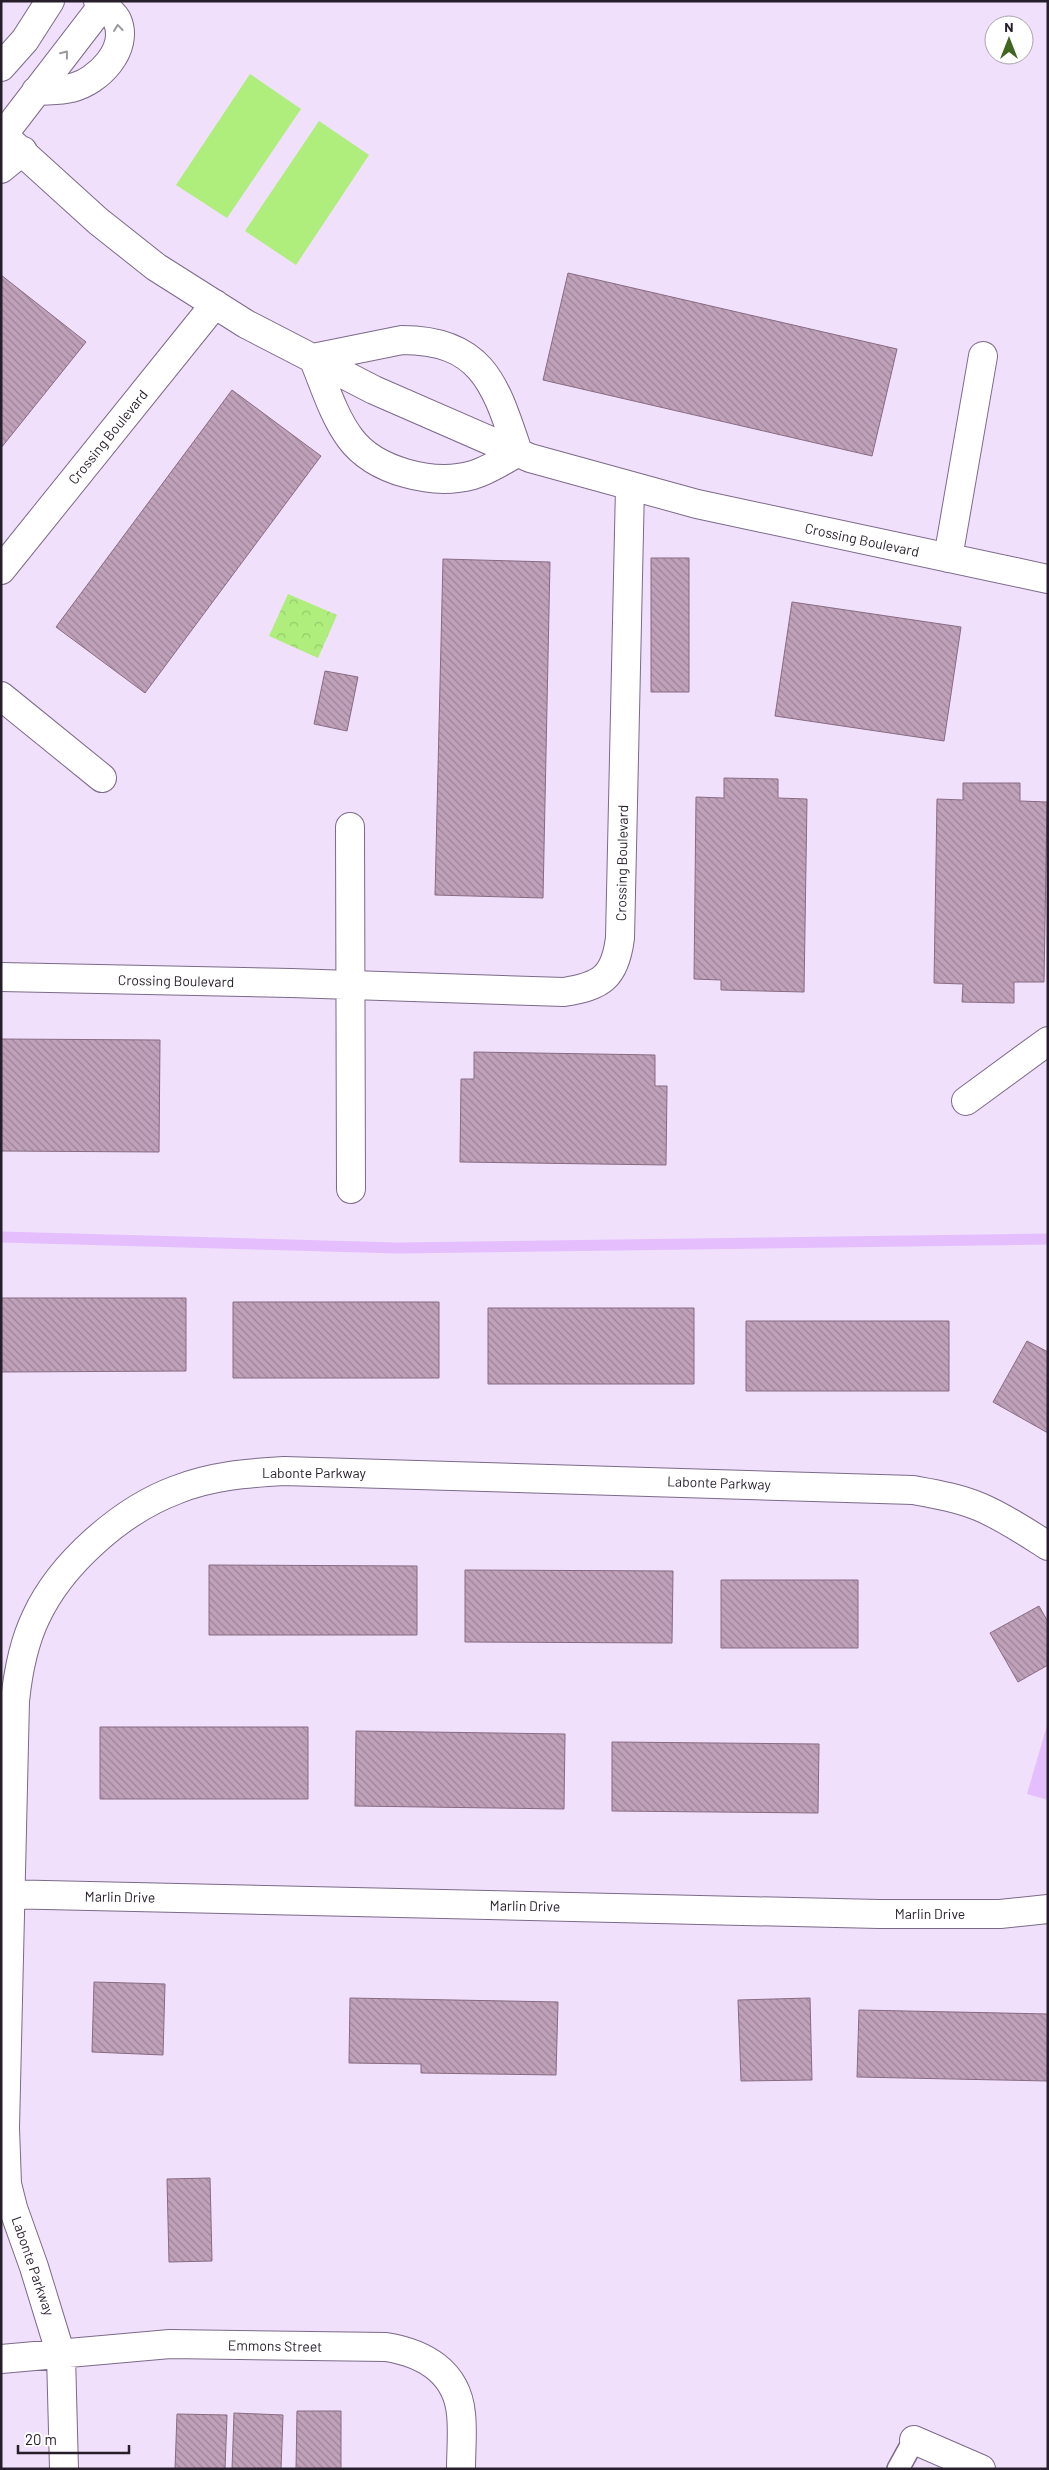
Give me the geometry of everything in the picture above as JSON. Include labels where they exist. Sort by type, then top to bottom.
[{"type":"street","points":[[1,67],[25,40],[47,3]]},
{"type":"street","points":[[1,169],[9,139],[36,91],[102,3],[116,18],[120,29],[114,55],[104,70],[88,81],[71,88],[36,91]]},
{"type":"street","name":"Crossing Boulevard","points":[[9,139],[98,221],[156,266],[246,324],[374,390],[530,458],[697,504],[1048,579]]},
{"type":"street","name":"Crossing Boulevard","points":[[1,570],[215,304]]},
{"type":"street","points":[[402,340],[432,342],[450,348],[479,366],[490,380],[499,396],[518,452],[489,469],[472,475],[453,478],[433,478],[389,467],[366,453],[351,439],[340,420],[313,358],[402,340]]},
{"type":"street","points":[[948,558],[983,356]]},
{"type":"street","name":"Crossing Boulevard","points":[[1,978],[350,985],[564,992],[592,985],[608,974],[616,964],[620,938],[630,487]]},
{"type":"street","points":[[1,696],[102,778]]},
{"type":"street","points":[[350,827],[351,1189]]},
{"type":"street","points":[[966,1101],[1048,1041]]},
{"type":"street","name":"Labonte Parkway","points":[[64,2469],[61,2355],[34,2267],[12,2208],[7,2184],[5,2128],[6,1894],[18,1671],[36,1616],[52,1589],[107,1530],[141,1505],[177,1489],[210,1480],[284,1470],[912,1490],[961,1500],[980,1507],[1008,1521],[1048,1546]]},
{"type":"street","name":"Marlin Drive","points":[[6,1894],[869,1913],[1000,1914],[1048,1908]]},
{"type":"street","name":"Emmons Street","points":[[1,2358],[61,2355],[100,2348],[170,2344],[386,2347],[406,2350],[433,2363],[443,2374],[457,2398],[462,2413],[460,2469]]},
{"type":"street","points":[[914,2440],[981,2469]]},
{"type":"lane","points":[[898,2469],[914,2440]]},
{"type":"green space","points":[[250,74],[301,109],[227,218],[176,185]]},
{"type":"green space","points":[[319,121],[369,155],[296,265],[245,231]]},
{"type":"green space","points":[[288,594],[337,615],[318,658],[269,636]]},
{"type":"shaded area","points":[[1048,1722],[1048,1800],[1027,1794]]},
{"type":"building","points":[[568,273],[897,349],[872,456],[543,380]]},
{"type":"building","points":[[1,275],[86,342],[1,448]]},
{"type":"building","points":[[232,390],[321,456],[145,693],[56,627]]},
{"type":"building","points":[[651,558],[689,558],[689,692],[651,692]]},
{"type":"building","points":[[443,559],[550,562],[543,898],[435,895]]},
{"type":"building","points":[[792,602],[961,627],[944,741],[775,716]]},
{"type":"building","points":[[325,671],[358,677],[347,731],[314,724]]},
{"type":"building","points":[[724,778],[778,779],[778,798],[807,799],[804,992],[721,990],[721,980],[694,979],[696,797],[724,798]]},
{"type":"building","points":[[963,783],[1020,783],[1020,801],[1047,802],[1044,982],[1014,982],[1014,1003],[962,1002],[963,984],[934,983],[937,799],[963,800]]},
{"type":"building","points":[[1,1039],[160,1040],[159,1152],[1,1151]]},
{"type":"building","points":[[474,1052],[655,1055],[655,1086],[667,1086],[666,1165],[460,1162],[461,1079],[474,1079]]},
{"type":"building","points":[[1,1298],[186,1298],[186,1371],[1,1372]]},
{"type":"building","points":[[233,1302],[439,1302],[439,1378],[233,1378]]},
{"type":"building","points":[[488,1308],[694,1308],[694,1384],[488,1384]]},
{"type":"building","points":[[746,1321],[949,1321],[949,1391],[746,1391]]},
{"type":"building","points":[[1027,1341],[1048,1352],[1048,1433],[993,1402]]},
{"type":"building","points":[[209,1565],[417,1566],[417,1635],[209,1635]]},
{"type":"building","points":[[465,1570],[673,1571],[672,1643],[465,1642]]},
{"type":"building","points":[[721,1580],[858,1580],[858,1648],[721,1648]]},
{"type":"building","points":[[1039,1606],[1048,1622],[1048,1665],[1018,1682],[990,1633]]},
{"type":"building","points":[[100,1727],[308,1727],[308,1799],[100,1799]]},
{"type":"building","points":[[356,1731],[565,1734],[564,1809],[355,1806]]},
{"type":"building","points":[[612,1742],[819,1744],[818,1813],[612,1811]]},
{"type":"building","points":[[94,1982],[165,1984],[163,2055],[92,2052]]},
{"type":"building","points":[[350,1998],[558,2002],[556,2075],[421,2073],[421,2064],[349,2063]]},
{"type":"building","points":[[810,1998],[812,2080],[741,2081],[738,2000]]},
{"type":"building","points":[[859,2010],[1048,2014],[1048,2081],[857,2077]]},
{"type":"building","points":[[210,2178],[212,2261],[169,2262],[167,2179]]},
{"type":"building","points":[[297,2411],[341,2411],[341,2469],[296,2469]]},
{"type":"building","points":[[234,2413],[283,2415],[281,2469],[232,2469]]},
{"type":"building","points":[[177,2414],[227,2415],[225,2469],[175,2469]]},
{"type":"waterway","points":[[1,1237],[398,1248],[1048,1239]]}]
